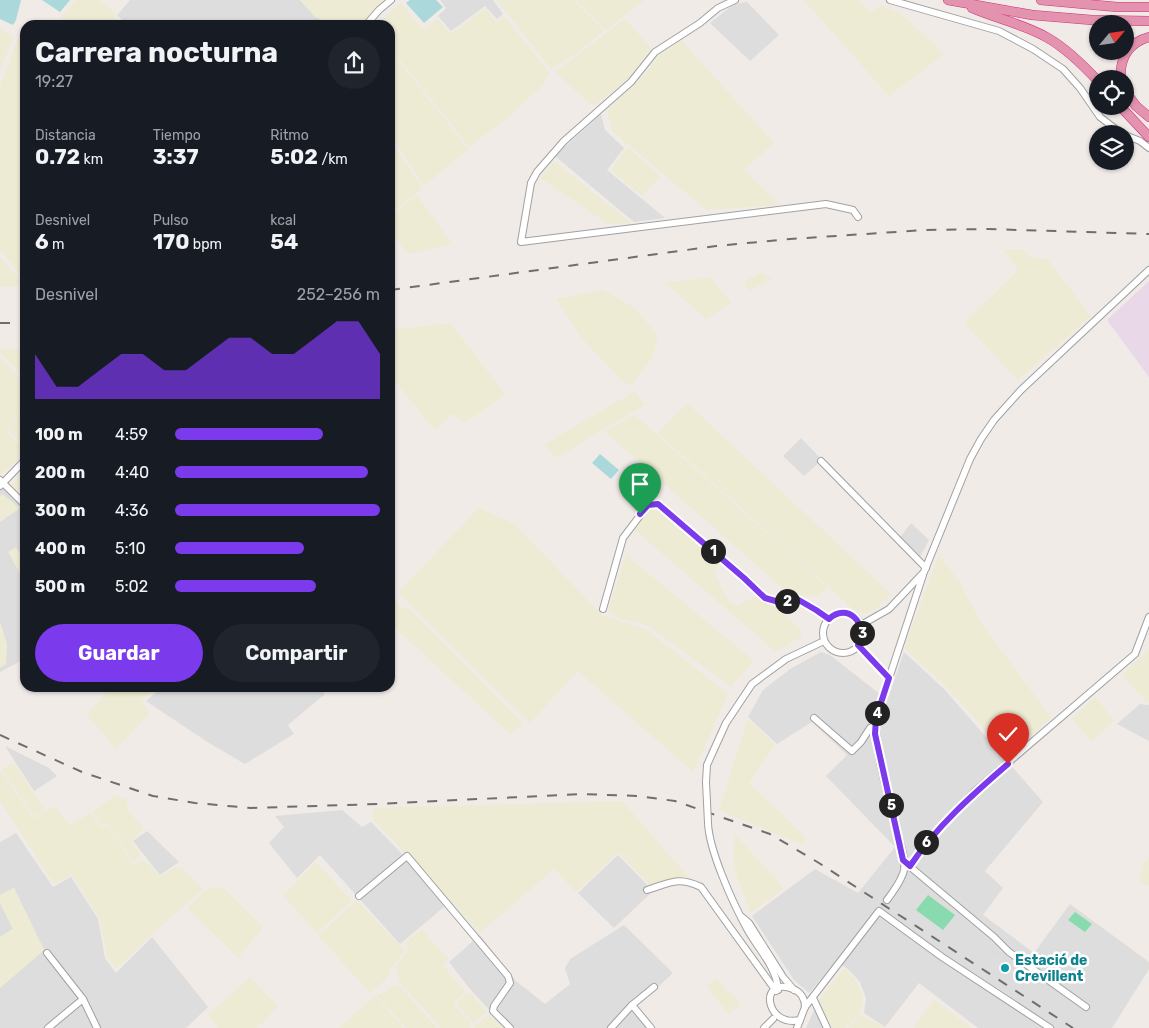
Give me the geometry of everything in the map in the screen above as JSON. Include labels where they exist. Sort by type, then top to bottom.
[{"type":"highway","points":[[948,0],[1032,14],[1092,20],[1149,21]]},
{"type":"highway","points":[[1042,0],[1117,7],[1149,7]]},
{"type":"highway","points":[[960,3],[1024,26],[1047,38],[1067,51],[1089,73]]},
{"type":"highway","points":[[1120,70],[1123,59],[1133,44],[1149,37]]},
{"type":"highway","points":[[1134,103],[1149,117]]},
{"type":"highway","points":[[1130,115],[1145,128],[1149,137]]},
{"type":"street","points":[[370,20],[391,0]]},
{"type":"street","points":[[735,0],[718,8],[700,23],[655,52],[632,82],[564,141],[553,153],[537,172],[532,183],[521,242],[826,204],[853,210],[858,217]]},
{"type":"street","points":[[890,0],[999,31],[1033,49],[1062,69],[1080,88],[1100,117],[1110,125]]},
{"type":"street","points":[[1134,138],[1140,140],[1149,148]]},
{"type":"street","points":[[887,900],[899,882],[904,869],[878,752],[875,727],[876,718],[925,570],[970,460],[980,439],[1021,390],[1149,270]]},
{"type":"street","points":[[821,461],[925,570]]},
{"type":"street","points":[[20,465],[1,483],[20,500]]},
{"type":"street","points":[[603,609],[624,538],[648,505],[658,504],[765,598],[779,602],[797,599],[829,619]]},
{"type":"street","points":[[861,626],[889,609],[925,570]]},
{"type":"street","points":[[845,613],[857,620],[861,626],[862,632],[858,645],[849,652],[843,653],[832,650],[824,640],[824,627],[829,619],[838,614],[845,613]]},
{"type":"street","points":[[910,866],[926,842],[975,792],[1134,654],[1149,617]]},
{"type":"street","points":[[777,991],[778,982],[774,973],[744,925],[724,881],[708,832],[707,765],[726,723],[752,684],[786,659],[824,640]]},
{"type":"street","points":[[858,645],[889,678]]},
{"type":"street","points":[[814,718],[852,751],[861,742],[870,728],[875,727]]},
{"type":"street","points":[[359,896],[407,856],[508,976],[510,983],[494,1006],[493,1011],[510,1028]]},
{"type":"street","points":[[903,860],[1009,952],[1086,1007]]},
{"type":"street","points":[[647,890],[678,880],[690,882],[701,887],[777,991]]},
{"type":"street","points":[[797,1028],[806,1007],[879,911],[942,958],[1050,1028]]},
{"type":"street","points":[[740,914],[748,923],[783,977],[802,997],[806,1007]]},
{"type":"street","points":[[47,953],[83,999],[97,1028]]},
{"type":"street","points":[[611,1028],[632,1005],[654,986]]},
{"type":"street","points":[[794,990],[784,988],[777,991],[770,998],[768,1009],[773,1019],[777,1022],[786,1025],[800,1020]]},
{"type":"street","points":[[813,998],[827,1028]]},
{"type":"street","points":[[48,1028],[83,999]]},
{"type":"street","points":[[632,1005],[651,1028]]},
{"type":"street","points":[[764,1028],[773,1019]]},
{"type":"shaded area","points":[[76,0],[99,0],[117,15],[112,20],[63,20],[61,18]]},
{"type":"shaded area","points":[[130,0],[300,0],[315,17],[322,20],[122,20],[117,15]]},
{"type":"shaded area","points":[[300,0],[383,0],[365,20],[322,20],[315,17]]},
{"type":"shaded area","points":[[440,0],[493,0],[503,14],[497,19],[485,6],[451,31],[438,16],[446,8]]},
{"type":"shaded area","points":[[497,0],[573,0],[604,31],[575,54],[551,69]]},
{"type":"shaded area","points":[[576,0],[644,0],[606,30]]},
{"type":"shaded area","points":[[804,0],[859,0],[871,12],[881,5],[900,13],[944,54],[889,96]]},
{"type":"shaded area","points":[[747,2],[779,35],[750,61],[710,23],[734,4]]},
{"type":"shaded area","points":[[401,3],[424,31],[437,18],[451,34],[485,9],[497,22],[504,16],[549,72],[544,84],[505,120],[469,147],[395,53],[395,20],[382,20]]},
{"type":"shaded area","points":[[625,19],[651,48],[629,78],[595,105],[588,102],[555,72]]},
{"type":"shaded area","points":[[0,29],[14,37],[0,70]]},
{"type":"shaded area","points":[[19,35],[20,274],[0,250],[0,86]]},
{"type":"shaded area","points":[[682,41],[774,143],[744,170],[780,205],[706,210],[612,131],[607,111],[646,73],[660,54]]},
{"type":"shaded area","points":[[395,56],[468,149],[424,186],[395,142]]},
{"type":"shaded area","points":[[601,114],[605,130],[624,148],[607,170],[665,218],[634,222],[555,156]]},
{"type":"shaded area","points":[[395,147],[423,188],[395,210]]},
{"type":"shaded area","points":[[628,147],[660,176],[642,196],[611,170]]},
{"type":"shaded area","points":[[554,161],[631,223],[608,224],[540,178]]},
{"type":"shaded area","points":[[417,195],[452,244],[408,254],[395,237],[395,213]]},
{"type":"shaded area","points":[[1003,249],[1024,250],[1029,257],[1047,259],[1091,316],[1018,380],[964,323],[1018,270]]},
{"type":"shaded area","points":[[0,257],[20,280],[20,286],[0,287]]},
{"type":"shaded area","points":[[761,273],[772,278],[750,291],[743,282]]},
{"type":"shaded area","points":[[710,277],[731,303],[706,319],[666,283]]},
{"type":"shaded area","points":[[1149,281],[1149,377],[1107,320]]},
{"type":"shaded area","points":[[603,290],[635,308],[658,336],[652,358],[631,385],[622,381],[581,337],[556,299]]},
{"type":"shaded area","points":[[450,323],[506,395],[464,423],[453,413],[435,430],[395,381],[395,329]]},
{"type":"shaded area","points":[[0,349],[20,350],[20,373],[0,353]]},
{"type":"shaded area","points":[[0,358],[20,378],[20,411],[6,431],[20,446],[20,458],[0,473]]},
{"type":"shaded area","points":[[635,391],[644,405],[556,458],[545,444]]},
{"type":"shaded area","points":[[687,403],[891,594],[877,608],[866,614],[854,610],[658,433]]},
{"type":"shaded area","points":[[20,414],[20,441],[8,430]]},
{"type":"shaded area","points":[[635,415],[828,588],[817,596],[793,596],[788,593],[604,431]]},
{"type":"shaded area","points":[[801,438],[822,460],[804,476],[783,456]]},
{"type":"shaded area","points":[[20,476],[20,496],[11,485]]},
{"type":"shaded area","points":[[0,484],[20,504],[20,662],[0,672]]},
{"type":"shaded area","points":[[2,494],[20,508],[0,522],[0,496]]},
{"type":"shaded area","points":[[479,508],[513,523],[603,616],[646,629],[728,694],[693,772],[578,671],[530,723],[398,592]]},
{"type":"shaded area","points":[[656,508],[721,563],[714,572],[729,602],[737,606],[757,596],[772,605],[801,629],[801,637],[776,652],[635,530],[647,511]]},
{"type":"shaded area","points":[[911,523],[929,540],[919,559],[899,539]]},
{"type":"shaded area","points":[[16,547],[20,553],[20,573],[8,552]]},
{"type":"shaded area","points":[[626,555],[754,661],[731,687],[649,626],[619,618],[608,610]]},
{"type":"shaded area","points":[[939,555],[958,580],[982,624],[1051,718],[1008,755],[945,685],[904,648]]},
{"type":"shaded area","points":[[395,602],[403,609],[408,607],[523,723],[510,734],[395,628]]},
{"type":"shaded area","points":[[0,622],[7,644],[6,664],[0,668]]},
{"type":"shaded area","points":[[1149,649],[1149,702],[1147,702],[1122,675]]},
{"type":"shaded area","points":[[821,652],[830,655],[876,691],[888,698],[904,652],[944,689],[1043,802],[985,871],[1003,888],[983,915],[1034,953],[1070,904],[1149,962],[1149,969],[1112,1028],[978,1028],[919,983],[885,1027],[864,1013],[866,998],[860,982],[849,970],[836,961],[809,993],[794,980],[752,916],[815,869],[858,893],[895,847],[826,776],[847,755],[812,722],[777,744],[748,717],[763,690],[790,669]]},
{"type":"shaded area","points":[[107,692],[151,692],[142,699],[149,714],[116,749],[87,715]]},
{"type":"shaded area","points":[[156,692],[323,692],[325,694],[288,725],[294,734],[245,764],[209,743],[146,701]]},
{"type":"shaded area","points":[[1095,697],[1114,721],[1091,741],[1072,719]]},
{"type":"shaded area","points":[[1140,704],[1149,705],[1149,741],[1117,724]]},
{"type":"shaded area","points":[[748,719],[775,745],[749,783],[805,837],[803,845],[719,810]]},
{"type":"shaded area","points":[[5,746],[49,768],[57,776],[34,791]]},
{"type":"shaded area","points":[[13,762],[45,810],[35,817],[2,770]]},
{"type":"shaded area","points":[[0,770],[34,819],[54,806],[70,825],[91,813],[102,829],[108,826],[133,865],[144,860],[160,877],[175,867],[183,869],[204,889],[173,915],[116,969],[107,957],[100,920],[72,875],[54,884],[0,801]]},
{"type":"shaded area","points":[[114,796],[126,799],[129,812],[144,829],[131,840],[141,856],[133,862],[108,824],[102,826],[93,812]]},
{"type":"shaded area","points":[[622,801],[690,879],[654,890],[618,852],[576,892],[554,869],[480,933],[372,818],[375,808]]},
{"type":"shaded area","points":[[342,810],[362,827],[371,822],[401,853],[445,906],[400,944],[320,855],[297,878],[269,843],[284,827],[275,816]]},
{"type":"shaded area","points":[[147,831],[179,862],[160,875],[133,841]]},
{"type":"shaded area","points":[[16,833],[53,887],[71,877],[98,919],[105,958],[116,973],[152,937],[208,1007],[186,1028],[0,1028],[0,988],[44,950],[14,888],[0,895],[0,842]]},
{"type":"shaded area","points":[[734,833],[784,888],[751,913],[734,869]]},
{"type":"shaded area","points":[[618,855],[653,891],[614,928],[578,893]]},
{"type":"shaded area","points":[[1149,857],[1149,886],[1139,880],[1144,863]]},
{"type":"shaded area","points":[[316,862],[352,901],[317,933],[283,895]]},
{"type":"shaded area","points":[[223,887],[263,927],[238,958],[187,908],[208,889]]},
{"type":"shaded area","points":[[14,888],[44,950],[0,988],[0,937],[13,929],[0,903],[0,895]]},
{"type":"shaded area","points":[[357,901],[405,951],[390,969],[386,979],[370,993],[318,935]]},
{"type":"shaded area","points":[[0,903],[13,929],[0,937]]},
{"type":"shaded area","points":[[624,925],[673,973],[632,1011],[647,1028],[506,1028],[470,989],[449,962],[480,935],[516,981],[545,1004],[570,984],[565,968],[570,959]]},
{"type":"shaded area","points":[[421,929],[449,959],[443,965],[465,992],[453,1003],[472,1025],[469,1028],[441,1028],[400,983],[396,966],[408,952],[406,942]]},
{"type":"shaded area","points":[[989,945],[1021,967],[1018,971],[986,949]]},
{"type":"shaded area","points":[[844,969],[855,979],[863,998],[861,1011],[845,1028],[833,1028],[825,1018],[817,1002]]},
{"type":"shaded area","points":[[250,977],[278,1006],[257,1028],[218,1028],[208,1015]]},
{"type":"shaded area","points":[[1015,977],[1055,1004],[1053,1007],[1013,980]]},
{"type":"shaded area","points":[[717,978],[740,1005],[728,1014],[707,986]]},
{"type":"shaded area","points":[[398,984],[437,1028],[407,1028],[377,996]]},
{"type":"shaded area","points":[[469,992],[487,1012],[473,1023],[456,1003]]},
{"type":"shaded area","points":[[375,996],[404,1028],[339,1028]]},
{"type":"shaded area","points":[[934,1000],[971,1028],[914,1028]]},
{"type":"shaded area","points":[[814,1010],[824,1028],[806,1028]]},
{"type":"shaded area","points":[[489,1014],[503,1028],[473,1028],[475,1026]]},
{"type":"shaded area","points":[[860,1014],[884,1028],[848,1028]]},
{"type":"green space","points":[[928,895],[955,915],[943,930],[916,910]]},
{"type":"green space","points":[[1075,912],[1092,924],[1085,932],[1068,920]]},
{"type":"water","points":[[0,0],[21,0],[13,25],[0,19]]},
{"type":"water","points":[[42,0],[70,0],[60,12]]},
{"type":"water","points":[[410,0],[436,0],[443,7],[424,23],[406,3]]},
{"type":"water","points":[[600,454],[619,470],[611,479],[592,463]]},
{"type":"railway","points":[[395,289],[716,246],[790,239],[925,230],[988,229],[1149,234]]},
{"type":"railway","points":[[0,323],[20,323]]},
{"type":"railway","points":[[0,735],[82,772],[153,796],[195,803],[251,808],[581,794],[638,796],[675,801],[770,834],[819,863],[1073,1028]]},
{"type":"place","name":"Estació de Crevillent","points":[[1005,968]]},
{"type":"route","points":[[640,514],[648,505],[658,504],[765,598],[779,602],[797,599],[829,619],[832,616],[845,613],[857,620],[862,632],[862,639],[858,645],[889,678],[876,718],[875,734],[903,860],[910,866],[926,842],[975,792],[1008,764]]}]
